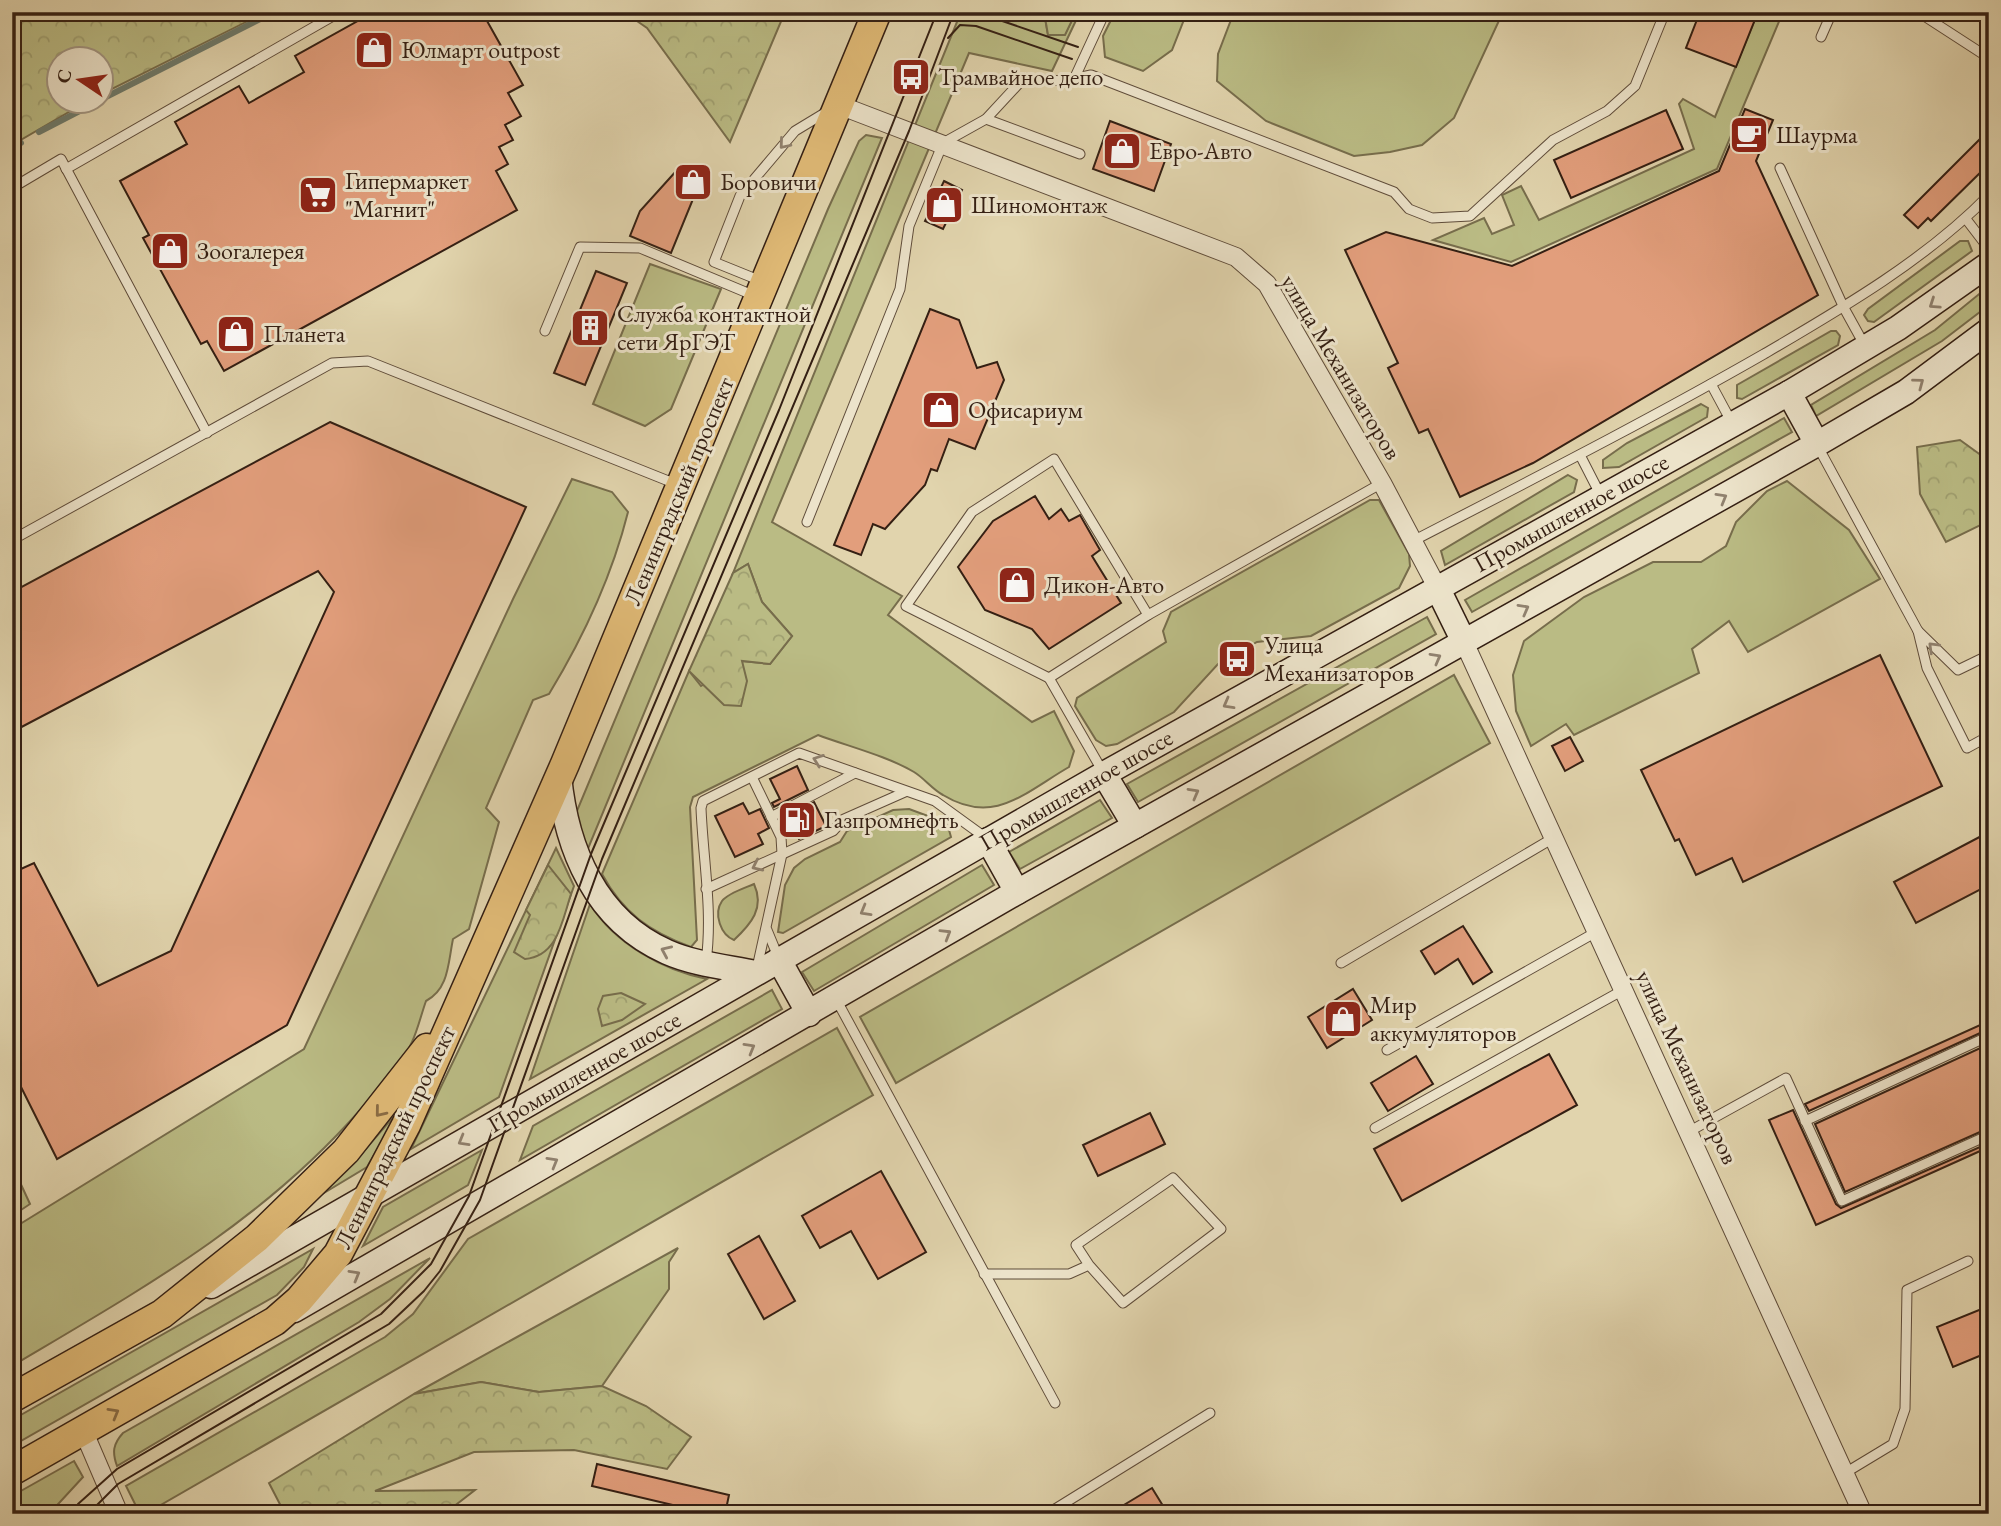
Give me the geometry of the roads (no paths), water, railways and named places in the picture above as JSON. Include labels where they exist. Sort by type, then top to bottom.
[{"type":"main road","name":"Ленинградский проспект","points":[[12,1471],[275,1321],[319,1279],[338,1254],[372,1195],[406,1125],[494,929],[763,291],[877,12]]},
{"type":"main road","name":"Промышленное шоссе","points":[[162,1314],[1104,774],[1789,393],[1866,347],[1989,264]]},
{"type":"main road","points":[[275,1321],[1017,892],[1817,444],[1906,392],[1989,330]]},
{"type":"main road","points":[[1789,393],[1817,444]]},
{"type":"main road","points":[[1437,587],[1464,642]]},
{"type":"main road","points":[[1104,774],[1135,827]]},
{"type":"main road","points":[[559,776],[567,829],[582,867],[599,895],[617,917],[650,943],[685,958],[756,973]]},
{"type":"main road","points":[[988,840],[1017,892]]},
{"type":"main road","name":"Ленинградский проспект","points":[[12,1398],[162,1314],[257,1238],[346,1151],[420,1060],[494,929]]},
{"type":"main road","points":[[779,960],[810,1014]]},
{"type":"street","name":"улица Механизаторов","points":[[839,105],[1236,257],[1266,284],[1382,483],[1437,587]]},
{"type":"street","name":"улица Механизаторов","points":[[1464,642],[1863,1514]]},
{"type":"street","points":[[83,1430],[119,1514]]},
{"type":"lane","points":[[66,169],[340,12]]},
{"type":"lane","points":[[1075,77],[1105,12]]},
{"type":"lane","points":[[807,522],[900,289],[909,226],[943,143],[986,119],[1024,78],[1063,81],[1091,75],[1394,192],[1409,209],[1432,218],[1470,216],[1553,140],[1607,111],[1635,86],[1665,12]]},
{"type":"lane","points":[[1821,37],[1832,12]]},
{"type":"lane","points":[[1918,12],[1989,58]]},
{"type":"lane","points":[[763,291],[714,262],[740,196],[795,131],[839,105]]},
{"type":"lane","points":[[986,119],[1080,154]]},
{"type":"lane","points":[[12,188],[61,159],[207,433]]},
{"type":"lane","points":[[1780,168],[1843,308],[1866,347]]},
{"type":"lane","points":[[1413,541],[1580,455],[1843,308],[1966,219],[1989,195]]},
{"type":"lane","points":[[1966,219],[1989,249]]},
{"type":"lane","points":[[545,331],[580,247],[640,248],[763,291]]},
{"type":"lane","points":[[12,540],[332,363],[368,361],[681,486]]},
{"type":"lane","points":[[1711,384],[1733,424]]},
{"type":"lane","points":[[1817,444],[1917,631],[1927,668],[1967,748],[1989,736]]},
{"type":"lane","points":[[1580,455],[1601,497]]},
{"type":"lane","points":[[1104,774],[1049,678],[906,606],[972,512],[1054,459],[1148,615]]},
{"type":"lane","points":[[1049,678],[1148,615],[1382,483]]},
{"type":"lane","points":[[1917,631],[1958,670],[1989,655]]},
{"type":"lane","points":[[706,963],[710,926],[701,808],[703,801],[799,753],[935,801],[988,840]]},
{"type":"lane","points":[[771,817],[855,774]]},
{"type":"lane","points":[[752,777],[781,837],[782,854],[756,973]]},
{"type":"lane","points":[[706,889],[833,831],[844,819],[905,792]]},
{"type":"lane","points":[[1341,963],[1555,837]]},
{"type":"lane","points":[[766,928],[779,960]]},
{"type":"lane","points":[[1387,1050],[1598,931]]},
{"type":"lane","points":[[1376,1128],[1625,989]]},
{"type":"lane","points":[[836,999],[1055,1403]]},
{"type":"lane","points":[[1805,1121],[1989,1036]]},
{"type":"lane","points":[[1690,1131],[1786,1078],[1842,1201],[1989,1135]]},
{"type":"lane","points":[[1173,1178],[1221,1229],[1123,1303],[1089,1265],[1076,1245],[1173,1178]]},
{"type":"lane","points":[[1845,1473],[1893,1444],[1905,1409],[1908,1290],[1968,1261]]},
{"type":"lane","points":[[984,1273],[1069,1274],[1089,1265]]},
{"type":"lane","points":[[1048,1514],[1210,1413]]},
{"type":"waterway","points":[[116,92],[274,12]]},
{"type":"waterway","points":[[39,132],[70,116]]},
{"type":"waterway","points":[[12,148],[21,143]]},
{"type":"tram line","points":[[72,1514],[78,1504],[117,1469],[381,1314],[431,1264],[469,1196],[591,854],[779,410],[937,12]]},
{"type":"tram line","points":[[88,1514],[118,1484],[389,1324],[424,1291],[440,1271],[480,1200],[602,859],[909,131],[954,12]]},
{"type":"tram line","points":[[976,12],[1078,47]]},
{"type":"tram line","points":[[948,38],[960,25],[976,26],[1072,59]]},
{"type":"place","name":"Юлмарт outpost","points":[[374,50]]},
{"type":"place","name":"Трамвайное депо","points":[[911,77]]},
{"type":"place","name":"Шаурма","points":[[1749,135]]},
{"type":"place","name":"Евро-Авто","points":[[1122,151]]},
{"type":"place","name":"Боровичи","points":[[693,182]]},
{"type":"place","name":"Гипермаркет \"Магнит\"","points":[[318,195]]},
{"type":"place","name":"Шиномонтаж","points":[[944,205]]},
{"type":"place","name":"Зоогалерея","points":[[170,251]]},
{"type":"place","name":"Служба контактной сети ЯрГЭТ","points":[[590,328]]},
{"type":"place","name":"Планета","points":[[236,334]]},
{"type":"place","name":"Офисариум","points":[[941,410]]},
{"type":"place","name":"Дикон-Авто","points":[[1017,585]]},
{"type":"place","name":"Улица Механизаторов","points":[[1237,659]]},
{"type":"place","name":"Газпромнефть","points":[[797,820]]},
{"type":"place","name":"Мир аккумуляторов","points":[[1343,1019]]}]
